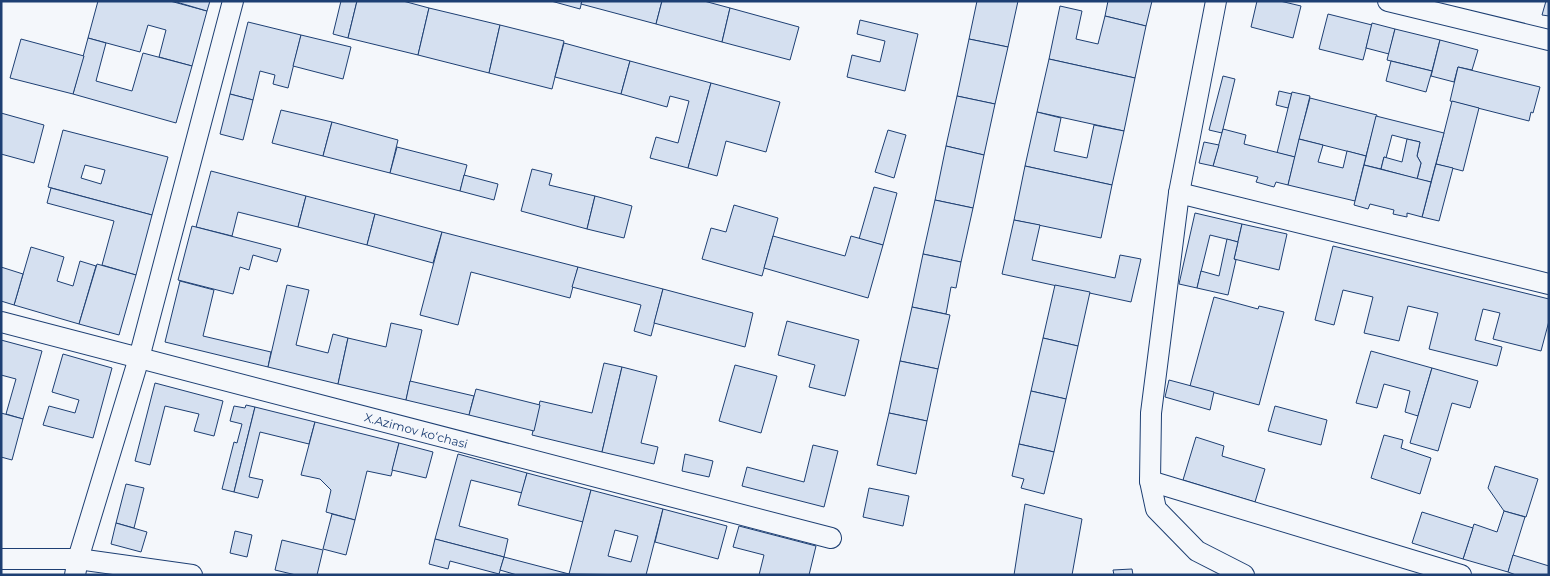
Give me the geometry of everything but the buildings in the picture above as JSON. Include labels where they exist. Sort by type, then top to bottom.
[{"type":"street","points":[[76,567],[140,358],[233,1]]},
{"type":"street","points":[[1216,1],[1179,193],[1151,413],[1150,481],[1156,509],[1197,551],[1244,575]]},
{"type":"street","points":[[1388,1],[1549,40]]},
{"type":"street","points":[[1179,193],[1549,284]]},
{"type":"street","name":"X.Azimov koʻchasi","points":[[1,322],[831,538]]},
{"type":"street","points":[[1150,481],[1461,575]]},
{"type":"street","points":[[1,559],[76,567],[192,575]]}]
